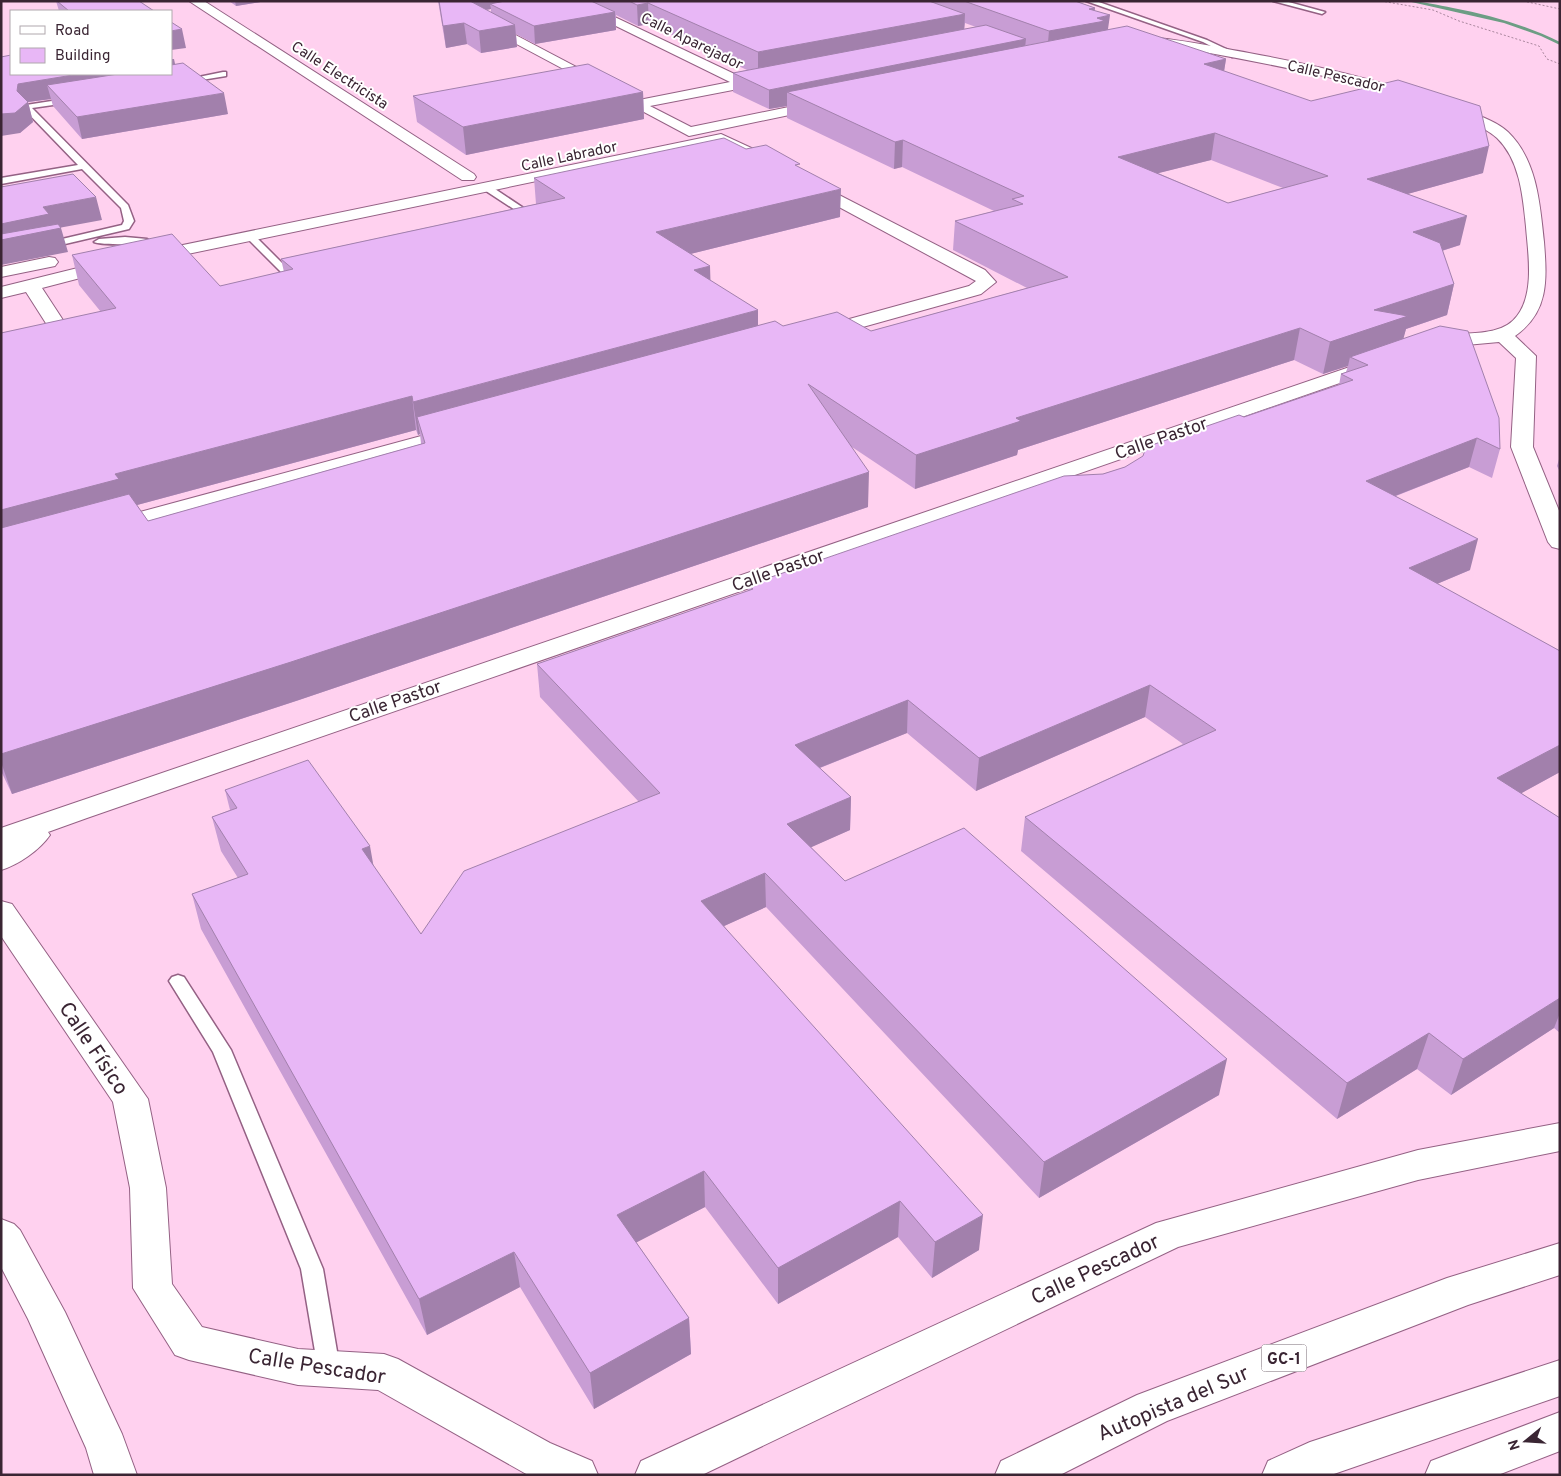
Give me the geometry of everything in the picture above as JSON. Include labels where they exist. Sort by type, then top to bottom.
[{"type":"main road","name":"Calle Electricista","points":[[195,1],[468,177]]},
{"type":"main road","name":"Calle Aparejador","points":[[567,2],[744,84]]},
{"type":"main road","points":[[484,18],[689,132]]},
{"type":"main road","name":"Calle Pescador","points":[[1133,41],[1175,43],[1346,77],[1417,97],[1484,124],[1505,137],[1515,151],[1531,195],[1536,254],[1535,293],[1526,317],[1503,336]]},
{"type":"main road","points":[[638,104],[783,76]]},
{"type":"main road","name":"Calle Labrador","points":[[89,254],[833,102]]},
{"type":"main road","points":[[1,293],[110,264],[721,138],[764,161]]},
{"type":"main road","points":[[790,174],[979,274],[987,282],[975,290],[798,340]]},
{"type":"main road","points":[[1,272],[60,260]]},
{"type":"main road","points":[[1,358],[64,343],[66,340],[31,284]]},
{"type":"main road","points":[[1503,336],[1526,356],[1522,447],[1560,542]]},
{"type":"main road","name":"Calle Pastor","points":[[1,839],[86,808],[1442,342],[1503,336]]},
{"type":"main road","points":[[95,532],[474,428]]},
{"type":"main road","points":[[1,823],[48,823]]},
{"type":"main road","name":"Calle Pastor","points":[[1,860],[48,823]]},
{"type":"main road","name":"Calle Físico","points":[[1,912],[130,1098],[148,1188],[153,1288]]},
{"type":"main road","name":"Calle Pescador","points":[[656,1475],[1169,1234],[1418,1165],[1560,1137]]},
{"type":"main road","points":[[1,1235],[7,1241],[45,1312],[116,1466]]},
{"type":"main road","name":"Autopista del Sur","points":[[1016,1475],[1152,1408],[1461,1290],[1560,1259]]},
{"type":"main road","name":"Calle Pescador","points":[[153,1288],[189,1342],[298,1367],[384,1372],[535,1457],[577,1475]]},
{"type":"main road","points":[[1283,1475],[1310,1462],[1560,1378]]},
{"type":"main road","points":[[1446,1475],[1560,1430]]},
{"type":"lane","points":[[1089,1],[1205,41],[1235,54]]},
{"type":"lane","points":[[1276,1],[1322,12]]},
{"type":"lane","points":[[174,82],[223,74]]},
{"type":"lane","points":[[76,99],[26,107],[125,207],[129,221],[126,228],[61,242],[125,240],[147,242]]},
{"type":"lane","points":[[1,181],[84,166]]},
{"type":"lane","points":[[486,187],[546,226]]},
{"type":"lane","points":[[250,236],[296,282]]},
{"type":"lane","points":[[178,980],[222,1050],[312,1268],[329,1369]]},
{"type":"path","points":[[1381,1],[1433,10],[1459,21],[1539,46],[1547,59],[1560,64]]},
{"type":"path","points":[[1524,1],[1560,9]]},
{"type":"building","points":[[57,1],[139,1],[152,10],[68,10]]},
{"type":"building","points":[[439,1],[470,1],[515,25],[479,31],[464,23],[443,26]]},
{"type":"building","points":[[505,1],[591,1],[615,12],[534,26],[490,4]]},
{"type":"building","points":[[629,1],[929,1],[965,14],[758,52],[648,3],[637,5]]},
{"type":"building","points":[[964,1],[1075,1],[1095,8],[1089,9],[1110,15],[1097,18],[1105,21],[1049,31]]},
{"type":"building","points":[[172,23],[182,29],[172,31]]},
{"type":"building","points":[[986,25],[1026,39],[769,90],[733,73]]},
{"type":"building","points":[[1127,26],[1226,59],[1204,64],[1311,101],[1398,80],[1480,106],[1489,146],[1367,179],[1467,216],[1413,232],[1440,243],[1454,284],[1374,310],[1408,316],[1330,342],[1300,328],[1016,418],[1021,421],[916,455],[808,384],[869,472],[291,662],[1,754],[1,528],[129,494],[148,521],[425,443],[417,417],[775,321],[783,326],[837,312],[871,331],[1068,277],[955,221],[1023,204],[1012,199],[1024,196],[903,140],[895,142],[787,92]],"holes":[[[1215,133],[1328,176],[1228,203],[1118,157]]]},
{"type":"building","points":[[10,55],[10,75],[73,75],[18,84],[17,91],[28,102],[15,113],[1,114],[1,57]]},
{"type":"building","points":[[183,63],[224,93],[77,117],[47,85],[112,75],[172,75],[172,65]]},
{"type":"building","points":[[588,64],[643,92],[463,127],[413,96]]},
{"type":"building","points":[[724,138],[746,149],[766,145],[800,164],[795,165],[841,189],[656,232],[710,266],[694,270],[758,310],[413,402],[412,396],[115,474],[119,479],[1,510],[1,333],[116,308],[72,255],[172,234],[220,286],[293,269],[281,259],[565,198],[534,178]]},
{"type":"building","points":[[73,174],[96,197],[43,207],[49,214],[1,224],[1,187]]},
{"type":"building","points":[[58,224],[61,228],[1,240],[1,234]]},
{"type":"building","points":[[1440,326],[1468,331],[1499,418],[1500,449],[1477,438],[1366,481],[1478,539],[1409,568],[1560,651],[1560,745],[1497,778],[1560,818],[1560,998],[1463,1059],[1429,1033],[1347,1083],[1025,817],[1216,730],[1150,685],[979,758],[908,700],[795,745],[851,797],[787,824],[845,881],[964,828],[1227,1059],[1044,1162],[765,873],[701,901],[983,1215],[935,1242],[900,1201],[778,1268],[704,1171],[617,1215],[689,1318],[590,1373],[514,1252],[419,1299],[192,894],[248,874],[212,817],[237,808],[225,790],[308,760],[370,846],[362,849],[421,934],[464,871],[660,793],[537,664],[753,589],[748,585],[1064,476],[1103,474],[1125,467],[1143,456],[1146,447],[1239,415],[1244,417],[1353,380],[1341,374],[1368,365],[1350,357]]},
{"type":"waterway","points":[[1409,1],[1486,16],[1524,28],[1560,44]]}]
